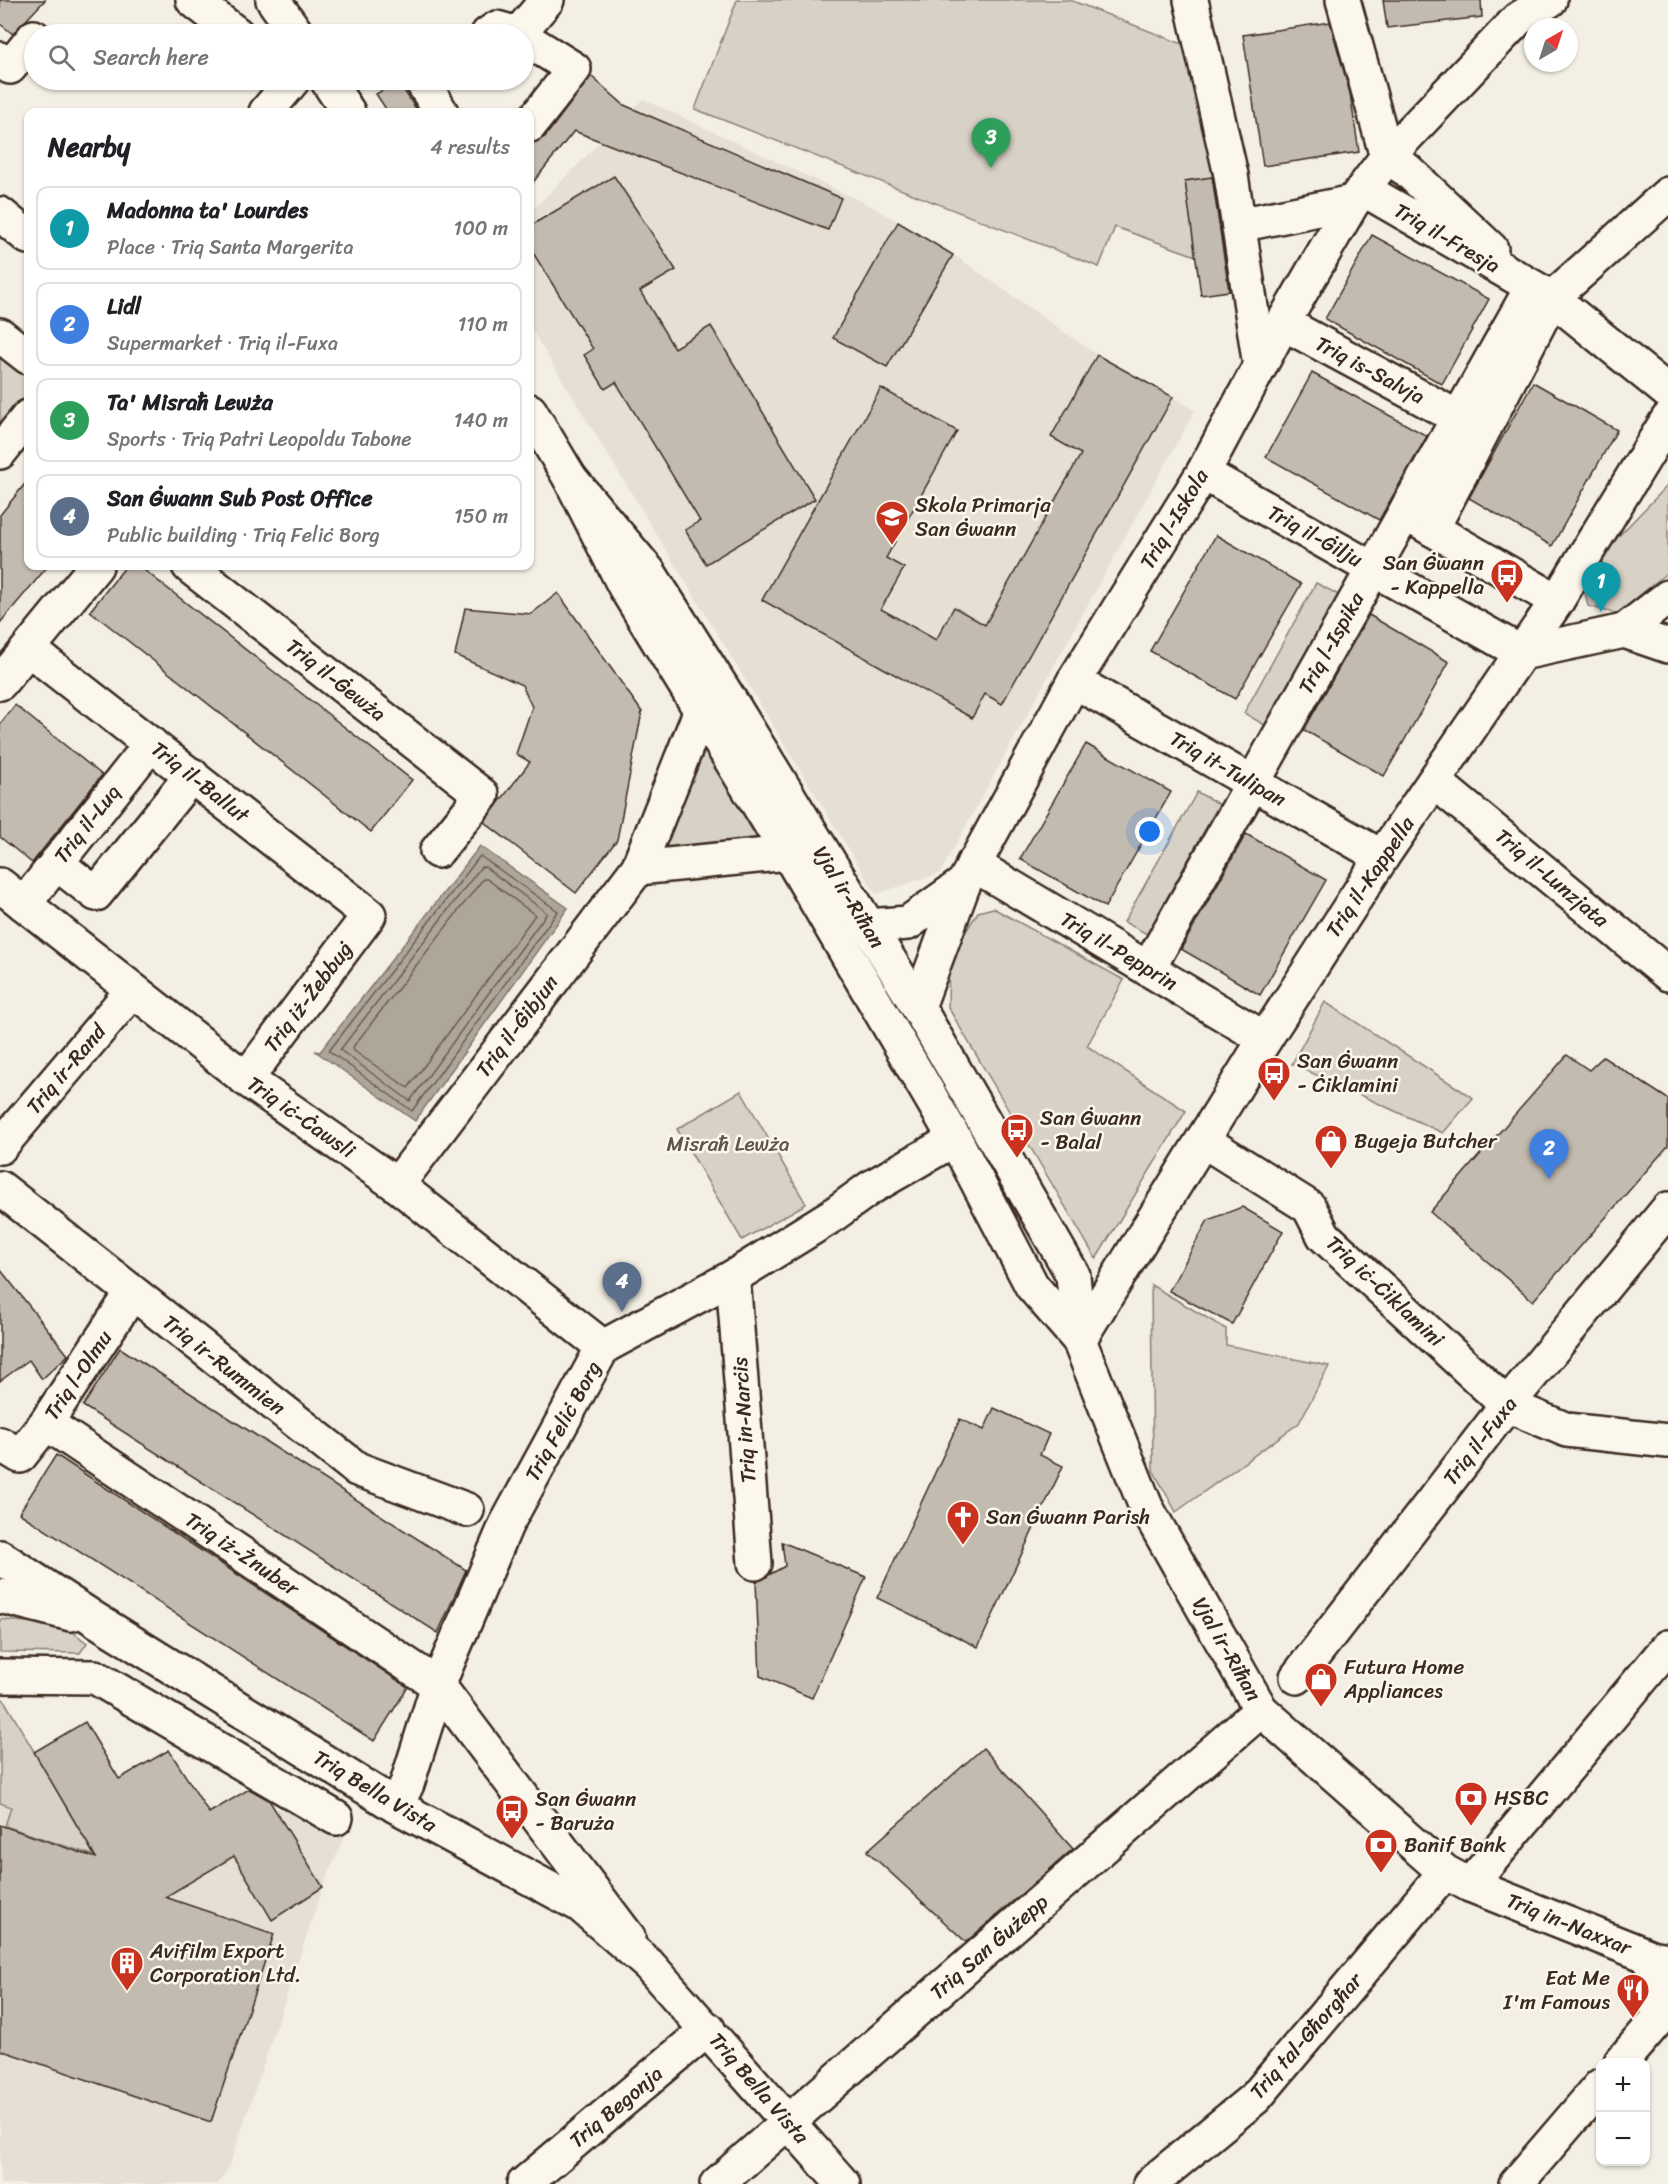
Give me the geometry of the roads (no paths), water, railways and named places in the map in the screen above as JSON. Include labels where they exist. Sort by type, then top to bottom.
[{"type":"street","points":[[193,0],[224,24]]},
{"type":"street","points":[[273,0],[290,24]]},
{"type":"street","points":[[509,24],[547,0]]},
{"type":"street","points":[[1191,0],[1231,175],[1260,366]]},
{"type":"street","points":[[1343,0],[1387,157]]},
{"type":"street","name":"Triq l-Iskola","points":[[918,1007],[969,873],[1074,681],[1203,473],[1283,323],[1358,196],[1387,157],[1516,9],[1550,0]]},
{"type":"street","points":[[5,63],[24,45]]},
{"type":"street","points":[[534,45],[573,69],[534,120]]},
{"type":"street","points":[[269,108],[285,90]]},
{"type":"street","points":[[334,90],[345,108]]},
{"type":"street","points":[[427,90],[439,108]]},
{"type":"street","name":"Triq il-Fresja","points":[[1387,157],[1407,170],[1542,293],[1668,392]]},
{"type":"street","points":[[1542,293],[1668,194]]},
{"type":"street","points":[[1239,225],[1358,196]]},
{"type":"street","name":"Triq il-Fresja","points":[[1358,196],[1542,293]]},
{"type":"street","points":[[0,214],[24,234]]},
{"type":"street","name":"Triq l-Ispika","points":[[1419,521],[1457,417],[1542,293]]},
{"type":"street","name":"Triq l-Ispika","points":[[1148,969],[1372,568],[1419,521],[1542,293]]},
{"type":"street","name":"Triq is-Salvja","points":[[1283,323],[1457,417]]},
{"type":"street","points":[[0,335],[24,354]]},
{"type":"street","name":"Vjal ir-Riħan","points":[[534,418],[570,478],[625,587],[788,853],[955,1139],[1032,1286],[1079,1340]]},
{"type":"street","name":"Triq il-Kappella","points":[[1079,1340],[1265,1039],[1382,857],[1557,601],[1668,419]]},
{"type":"street","points":[[0,452],[24,422]]},
{"type":"street","name":"Triq il-Ġilju","points":[[1203,473],[1522,653]]},
{"type":"street","name":"Vjal ir-Riħan","points":[[570,478],[648,571],[918,1007],[1073,1275],[1079,1340],[1146,1507],[1261,1710],[1457,1878]]},
{"type":"street","points":[[1419,521],[1557,601]]},
{"type":"street","points":[[0,683],[30,650],[93,570]]},
{"type":"street","name":"Triq il-Ġewża","points":[[209,572],[482,795],[437,850]]},
{"type":"street","points":[[1522,653],[1624,631],[1668,597]]},
{"type":"street","points":[[1624,631],[1668,646]]},
{"type":"street","name":"Triq il-Ballut","points":[[30,650],[369,915]]},
{"type":"street","name":"Triq it-Tulipan","points":[[1074,681],[1382,857]]},
{"type":"street","name":"Triq il-Ġibjun","points":[[397,1185],[638,868],[701,710]]},
{"type":"street","name":"Triq il-Luq","points":[[12,894],[56,863],[151,744]]},
{"type":"street","points":[[56,863],[96,894],[192,776]]},
{"type":"street","name":"Triq il-Lunzjata","points":[[1435,782],[1668,974]]},
{"type":"street","points":[[638,868],[788,853]]},
{"type":"street","points":[[867,926],[908,923],[969,873]]},
{"type":"street","name":"Triq il-Pepprin","points":[[969,873],[1148,969],[1265,1039]]},
{"type":"street","name":"Triq iċ-Ċawsli","points":[[12,894],[246,1079],[397,1185],[603,1347]]},
{"type":"street","name":"Triq iż-Żebbuġ","points":[[246,1079],[369,915]]},
{"type":"street","name":"Triq ir-Rand","points":[[0,1147],[132,991]]},
{"type":"street","name":"Triq Feliċ Borg","points":[[396,1806],[407,1784],[438,1685],[506,1525],[603,1347],[733,1277],[833,1215],[870,1188],[955,1139]]},
{"type":"street","name":"Triq iċ-Ċiklamini","points":[[1204,1141],[1309,1207],[1323,1236],[1507,1405],[1567,1430],[1668,1440]]},
{"type":"street","name":"Triq ir-Rummien","points":[[0,1188],[357,1469],[466,1510]]},
{"type":"street","name":"Triq il-Fuxa","points":[[1297,1677],[1507,1405],[1668,1209]]},
{"type":"street","name":"Triq in-Narċis","points":[[733,1277],[755,1563]]},
{"type":"street","name":"Triq l-Olmu","points":[[10,1450],[46,1423],[132,1293]]},
{"type":"street","name":"Triq iż-Żnuber","points":[[46,1423],[438,1685]]},
{"type":"street","name":"Triq Bella Vista","points":[[0,1557],[96,1620],[396,1806],[580,1905],[649,1965]]},
{"type":"street","name":"Triq Bella Vista","points":[[0,1596],[96,1620]]},
{"type":"street","name":"Triq tal-Għorgħar","points":[[1150,2184],[1256,2097],[1668,1647]]},
{"type":"street","points":[[0,1676],[95,1677],[336,1818]]},
{"type":"street","name":"Triq Bella Vista","points":[[438,1685],[649,1965],[843,2184]]},
{"type":"street","name":"Triq San Ġużepp","points":[[717,2184],[1261,1710]]},
{"type":"street","name":"Triq in-Naxxar","points":[[1457,1878],[1659,1958]]},
{"type":"street","points":[[1625,2058],[1663,2016],[1659,1958]]},
{"type":"street","name":"Triq Begonja","points":[[524,2184],[708,2029]]},
{"type":"street","points":[[1516,2184],[1596,2091]]},
{"type":"water","points":[[480,846],[568,908],[415,1121],[315,1051],[320,1052]]},
{"type":"place","name":"Ta' Misraħ Lewża","points":[[991,168]]},
{"type":"place","name":"Skola Primarja San Ġwann","points":[[892,546]]},
{"type":"place","name":"San Ġwann - Kappella","points":[[1507,604]]},
{"type":"place","name":"Madonna ta' Lourdes","points":[[1601,612]]},
{"type":"place","name":"San Ġwann - Ċiklamini","points":[[1274,1102]]},
{"type":"place","name":"San Ġwann - Balal","points":[[1017,1159]]},
{"type":"place","name":"Bugeja Butcher","points":[[1331,1170]]},
{"type":"place","name":"Lidl","points":[[1549,1179]]},
{"type":"place","name":"San Ġwann Sub Post Office","points":[[622,1312]]},
{"type":"place","name":"San Ġwann Parish","points":[[963,1546]]},
{"type":"place","name":"Futura Home Appliances","points":[[1321,1708]]},
{"type":"place","name":"HSBC","points":[[1471,1827]]},
{"type":"place","name":"San Ġwann - Baruża","points":[[512,1840]]},
{"type":"place","name":"Banif Bank","points":[[1381,1874]]},
{"type":"place","name":"Avifilm Export Corporation Ltd.","points":[[127,1992]]},
{"type":"place","name":"Eat Me I'm Famous","points":[[1633,2019]]},
{"type":"park label","name":"Misraħ Lewża","points":[[728,1144]]}]
